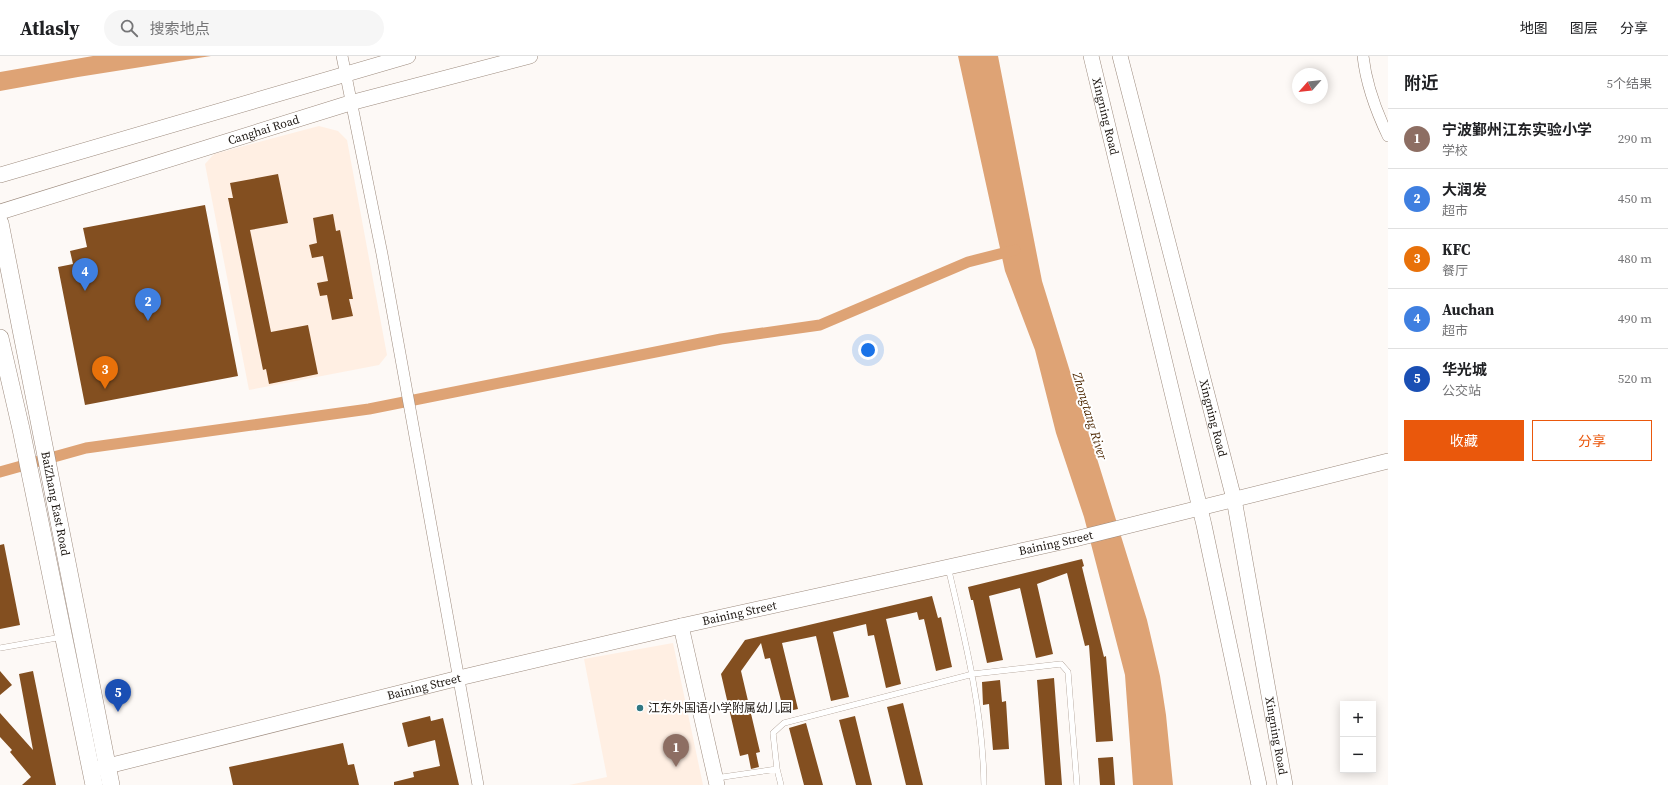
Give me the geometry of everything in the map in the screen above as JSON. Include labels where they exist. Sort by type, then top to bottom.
[{"type":"main road","points":[[0,176],[345,73],[408,56]]},
{"type":"main road","name":"Canghai Road","points":[[0,212],[350,103],[530,56]]},
{"type":"main road","name":"Xingning Road","points":[[1091,56],[1200,507],[1259,785]]},
{"type":"main road","name":"Xingning Road","points":[[1120,56],[1234,499],[1286,785]]},
{"type":"main road","name":"BaiZhang East Road","points":[[0,223],[111,785]]},
{"type":"main road","name":"BaiZhang East Road","points":[[0,338],[21,429],[92,778]]},
{"type":"main road","name":"Baining Street","points":[[92,778],[108,766],[459,678],[681,626],[1075,539],[1388,461]]},
{"type":"main road","points":[[681,626],[716,782]]},
{"type":"street","points":[[342,56],[350,103],[382,254],[478,785]]},
{"type":"street","points":[[1363,56],[1364,70],[1379,119],[1388,136]]},
{"type":"lane","points":[[948,567],[973,674],[984,755],[984,785]]},
{"type":"lane","points":[[0,648],[64,636]]},
{"type":"lane","points":[[781,785],[777,769],[773,733],[784,723],[868,703],[973,674],[1061,664],[1068,672],[1077,785]]},
{"type":"lane","points":[[716,782],[777,769]]},
{"type":"shaded area","points":[[93,56],[211,56],[0,91],[0,72]]},
{"type":"shaded area","points":[[958,56],[998,56],[1042,281],[1147,620],[1160,676],[1166,715],[1173,785],[1133,785],[1125,675],[1084,517],[1056,433],[1035,350],[1005,271]]},
{"type":"shaded area","points":[[319,126],[338,131],[347,140],[387,355],[379,365],[249,390],[205,164],[214,154]]},
{"type":"shaded area","name":"江东外国语小学附属幼儿园","points":[[673,643],[703,785],[569,785],[607,777],[584,659]]},
{"type":"building","points":[[278,174],[288,223],[250,230],[271,332],[308,325],[318,374],[269,384],[266,369],[263,370],[228,198],[233,198],[230,183]]},
{"type":"building","points":[[205,205],[238,376],[85,405],[58,267],[73,264],[70,251],[87,247],[83,228]]},
{"type":"building","points":[[333,214],[336,231],[340,230],[353,299],[349,299],[353,316],[332,320],[327,295],[320,296],[317,283],[328,281],[323,256],[312,258],[309,245],[317,243],[313,218]]},
{"type":"building","points":[[4,544],[20,625],[0,629],[0,545]]},
{"type":"building","points":[[1082,559],[1084,566],[1082,567],[1104,657],[1106,656],[1113,741],[1096,742],[1089,645],[1085,646],[1067,573],[1037,584],[1053,654],[1036,658],[1020,588],[989,596],[1003,660],[987,663],[973,600],[971,600],[968,587]]},
{"type":"building","points":[[932,596],[938,618],[941,617],[952,667],[936,671],[924,619],[919,620],[917,612],[886,619],[901,684],[886,688],[874,635],[868,636],[866,624],[833,632],[849,697],[831,701],[816,636],[782,643],[798,709],[784,712],[770,658],[765,659],[761,643],[741,671],[760,752],[756,753],[759,767],[751,769],[748,754],[740,756],[721,674],[745,640]]},
{"type":"building","points":[[0,671],[12,685],[0,695]]},
{"type":"building","points":[[33,671],[56,785],[22,785],[31,777],[10,752],[12,750],[0,737],[0,713],[33,750],[19,674]]},
{"type":"building","points":[[1054,678],[1062,785],[1045,785],[1037,680]]},
{"type":"building","points":[[1000,680],[1002,702],[1006,701],[1009,749],[993,750],[989,704],[983,705],[982,682]]},
{"type":"building","points":[[903,703],[923,785],[906,785],[887,707]]},
{"type":"building","points":[[430,716],[431,721],[443,718],[459,785],[394,785],[394,782],[414,777],[413,772],[440,766],[435,740],[408,747],[402,723]]},
{"type":"building","points":[[855,716],[872,785],[856,785],[839,720]]},
{"type":"building","points":[[806,723],[823,785],[804,785],[789,728]]},
{"type":"building","points":[[343,743],[348,765],[354,764],[359,785],[233,785],[229,767]]},
{"type":"building","points":[[1113,757],[1115,785],[1100,785],[1098,758]]},
{"type":"waterway","points":[[0,472],[86,448],[369,409],[721,339],[820,325],[968,262],[1015,250]]},
{"type":"place","name":"Auchan","points":[[85,291]]},
{"type":"place","name":"大润发","points":[[148,321]]},
{"type":"place","name":"KFC","points":[[105,389]]},
{"type":"place","name":"江东外国语小学附属幼儿园","points":[[640,708]]},
{"type":"place","name":"华光城","points":[[118,712]]},
{"type":"place","name":"宁波鄞州江东实验小学","points":[[676,767]]},
{"type":"water label","name":"Zhongtang River","points":[[1090,416]]}]
